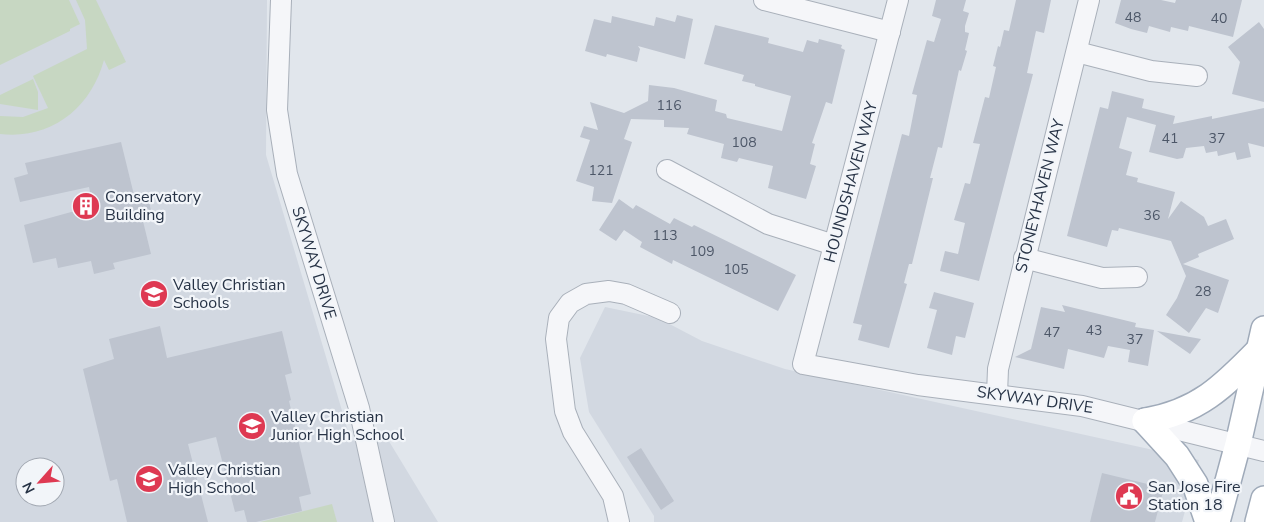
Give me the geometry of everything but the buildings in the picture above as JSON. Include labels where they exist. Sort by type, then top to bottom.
[{"type":"main road","points":[[1145,421],[1171,416],[1212,394],[1261,339]]},
{"type":"main road","points":[[1217,522],[1238,444],[1261,339]]},
{"type":"main road","points":[[1145,421],[1177,456],[1195,484],[1208,522]]},
{"type":"main road","points":[[1258,522],[1264,499]]},
{"type":"street","name":"SKYWAY DRIVE","points":[[280,0],[277,110],[287,174],[359,408],[384,522]]},
{"type":"street","points":[[764,0],[890,32]]},
{"type":"street","name":"HOUNDSHAVEN WAY","points":[[803,364],[898,0]]},
{"type":"street","name":"STONEYHAVEN WAY","points":[[997,394],[998,369],[1089,0]]},
{"type":"street","points":[[1077,52],[1151,71],[1197,76]]},
{"type":"street","points":[[667,170],[768,224],[834,245]]},
{"type":"street","points":[[1024,258],[1102,278],[1137,277]]},
{"type":"street","points":[[619,522],[612,496],[573,432],[565,411],[556,339],[559,318],[570,304],[586,294],[609,291],[626,294],[670,313]]},
{"type":"street","name":"SKYWAY DRIVE","points":[[803,364],[918,385],[1082,406],[1264,451]]},
{"type":"shaded area","name":"Valley Christian Schools","points":[[0,0],[267,0],[266,155],[351,441],[384,433],[438,522],[0,522]]},
{"type":"shaded area","points":[[605,307],[658,318],[702,341],[785,369],[1199,460],[1182,522],[654,522],[654,516],[589,412],[580,358]]},
{"type":"green space","points":[[0,0],[69,0],[80,24],[70,29],[70,31],[0,65]]},
{"type":"green space","points":[[76,0],[96,0],[126,62],[109,70],[104,60],[98,77],[79,106],[52,126],[36,132],[19,135],[0,134],[0,116],[23,117],[48,108],[33,76],[87,49],[85,20]]},
{"type":"green space","points":[[33,79],[38,92],[38,110],[0,104],[0,95]]},
{"type":"green space","points":[[332,504],[337,522],[260,522]]},
{"type":"place","name":"Conservatory Building","points":[[86,206]]},
{"type":"place","name":"Valley Christian Schools","points":[[154,294]]},
{"type":"place","name":"Valley Christian Junior High School","points":[[252,426]]},
{"type":"place","name":"Valley Christian High School","points":[[149,479]]},
{"type":"place","name":"San Jose Fire Station 18","points":[[1129,496]]}]
